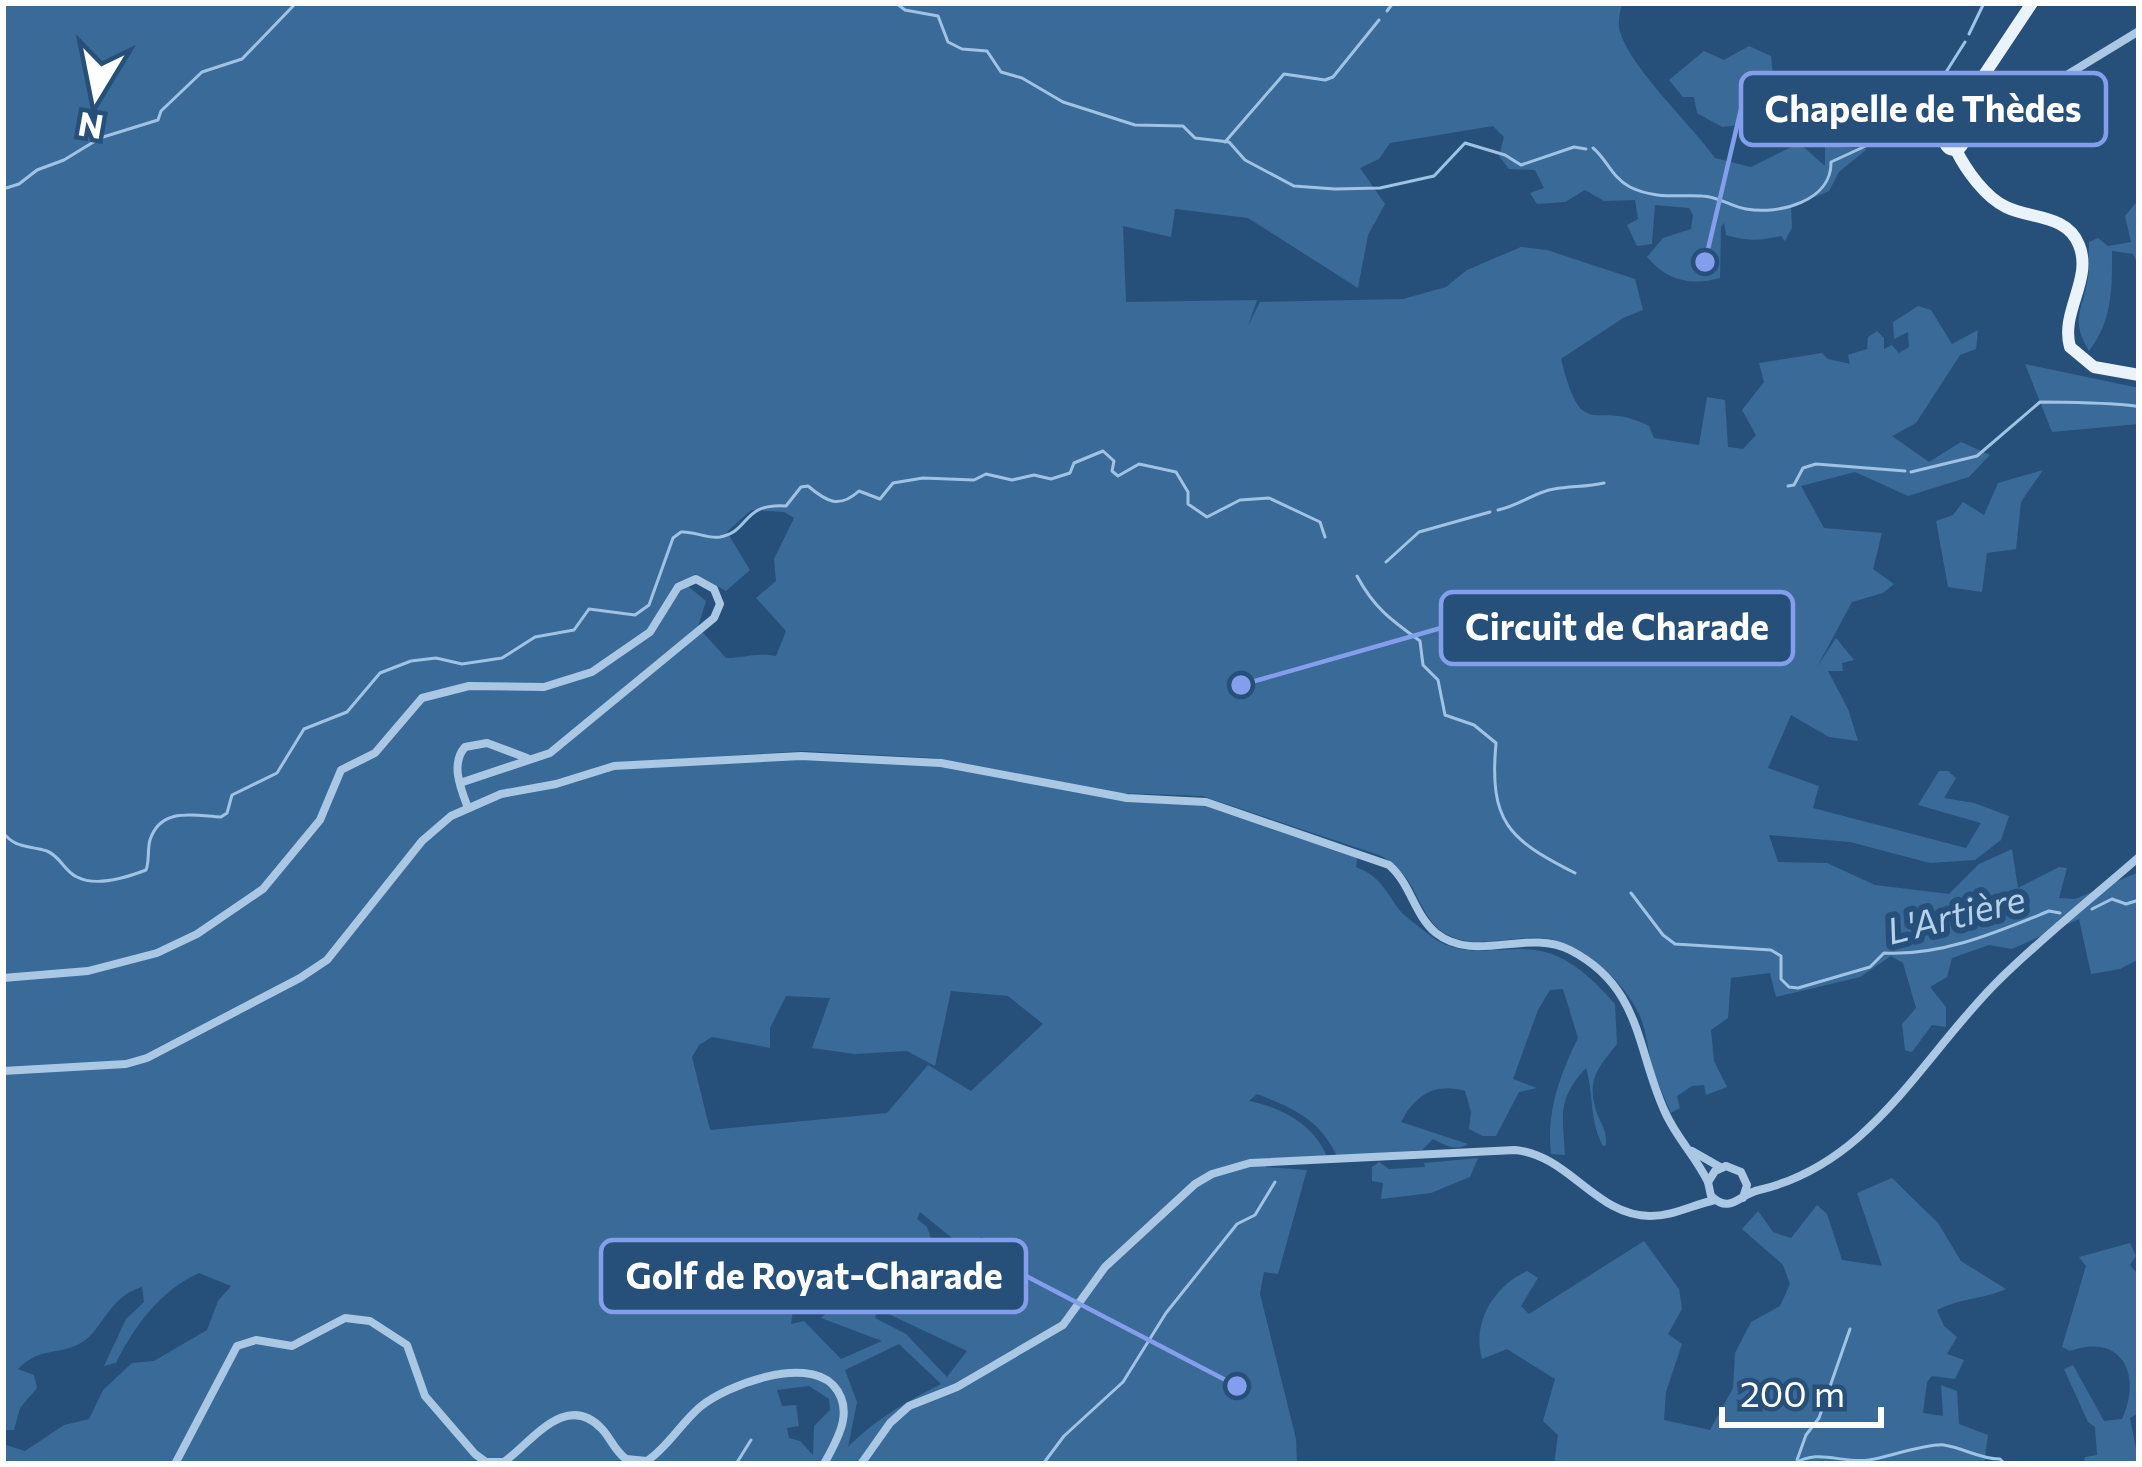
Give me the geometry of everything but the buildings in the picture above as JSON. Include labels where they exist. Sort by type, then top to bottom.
[{"type":"main road","points":[[2032,3],[1954,120],[1957,140],[1996,201],[2058,222],[2075,237],[2082,267],[2067,326],[2070,347],[2094,367],[2139,375]]},
{"type":"street","points":[[1957,140],[2139,31]]},
{"type":"street","points":[[3,978],[88,971],[157,953],[197,934],[263,889],[316,826],[341,770],[375,753],[426,695],[469,686],[544,687],[568,682],[592,672],[650,632],[681,584],[696,579],[711,585],[720,604],[709,623],[590,724],[550,753],[460,783]]},
{"type":"street","points":[[468,808],[458,756],[471,744],[496,745],[535,759]]},
{"type":"street","points":[[3,1071],[137,1061],[301,978],[339,948],[430,832],[501,794],[614,766],[801,756],[941,763],[1118,797],[1217,804],[1389,865],[1406,883],[1429,926],[1452,942],[1478,946],[1540,942],[1576,954],[1601,974],[1632,1011],[1657,1093],[1715,1200]]},
{"type":"street","points":[[861,1464],[909,1406],[957,1387],[1063,1325],[1117,1253],[1195,1184],[1231,1168],[1250,1163],[1524,1151],[1546,1157],[1622,1210],[1662,1215],[1715,1200],[1728,1205],[1752,1191],[1785,1184],[1849,1149],[1996,983],[2139,857]]},
{"type":"street","points":[[1679,1137],[1700,1157],[1736,1168],[1748,1185],[1742,1198]]},
{"type":"street","points":[[1662,1215],[1694,1199],[1721,1167]]},
{"type":"street","points":[[1745,1177],[1785,1184]]},
{"type":"street","points":[[175,1464],[237,1346],[256,1340],[292,1346],[351,1317],[370,1321],[406,1345],[425,1396],[486,1462],[504,1462],[542,1427],[567,1417],[594,1422],[623,1458],[643,1462],[719,1394],[748,1382],[804,1373],[830,1383],[843,1403],[842,1429],[824,1464]]},
{"type":"shaded area","points":[[3,3],[1622,3],[1619,25],[1627,47],[1715,158],[1751,167],[1799,143],[1825,166],[1825,146],[1867,149],[1839,172],[1829,191],[1791,207],[1792,228],[1785,241],[1781,236],[1753,240],[1726,235],[1724,223],[1720,278],[1699,281],[1671,276],[1647,257],[1663,238],[1691,229],[1689,208],[1655,205],[1652,244],[1637,246],[1627,225],[1638,219],[1635,200],[1604,201],[1585,190],[1565,202],[1537,204],[1530,193],[1544,188],[1535,170],[1509,169],[1499,156],[1504,137],[1493,126],[1390,143],[1379,159],[1360,168],[1385,204],[1368,235],[1358,288],[1248,218],[1175,209],[1171,237],[1123,226],[1126,302],[1257,300],[1248,326],[1260,302],[1403,299],[1446,287],[1467,270],[1521,247],[1547,250],[1635,279],[1643,310],[1561,359],[1576,403],[1593,415],[1630,418],[1649,426],[1654,438],[1699,445],[1707,397],[1725,400],[1728,447],[1743,449],[1756,435],[1742,410],[1764,382],[1759,363],[1822,353],[1850,364],[1848,355],[1867,349],[1868,337],[1877,331],[1884,338],[1884,349],[1892,345],[1899,353],[1909,347],[1908,332],[1894,339],[1893,322],[1918,306],[1931,310],[1952,344],[1978,330],[1976,349],[1960,355],[1916,423],[1892,436],[1929,462],[1961,442],[1990,455],[1969,477],[1908,496],[1855,472],[1801,486],[1824,528],[1882,533],[1873,569],[1894,584],[1883,593],[1852,602],[1817,667],[1836,638],[1854,660],[1842,663],[1843,671],[1828,671],[1858,741],[1829,737],[1791,715],[1768,768],[1819,786],[1813,808],[1966,848],[1981,823],[1918,805],[1939,771],[1948,771],[1956,778],[1944,798],[2009,816],[2001,840],[1975,860],[1930,863],[1850,842],[1769,835],[1778,862],[1827,863],[1875,885],[1949,894],[1979,864],[2012,849],[2018,888],[2059,867],[2067,868],[2059,898],[2075,899],[2139,872],[2139,959],[2120,969],[2091,974],[2079,919],[2012,949],[1989,945],[1952,958],[1947,977],[1930,987],[1946,1007],[1946,1027],[1932,1025],[1912,1052],[1905,1050],[1902,1024],[1916,1008],[1903,963],[1891,956],[1860,977],[1776,997],[1770,973],[1731,978],[1728,1018],[1711,1030],[1714,1061],[1727,1087],[1706,1095],[1704,1085],[1692,1086],[1677,1096],[1680,1108],[1671,1113],[1653,1070],[1640,1016],[1623,989],[1599,965],[1556,940],[1471,942],[1450,936],[1430,920],[1403,874],[1379,855],[1202,796],[1120,793],[935,758],[803,751],[661,760],[801,756],[941,763],[1127,798],[1192,799],[1358,852],[1356,867],[1378,881],[1401,912],[1438,941],[1469,950],[1550,954],[1585,974],[1615,1004],[1617,1044],[1597,1072],[1593,1088],[1606,1145],[1596,1127],[1586,1068],[1566,1100],[1565,1155],[1551,1154],[1556,1094],[1578,1038],[1563,989],[1550,990],[1538,1010],[1513,1079],[1537,1088],[1519,1092],[1496,1136],[1469,1129],[1471,1112],[1465,1091],[1444,1088],[1419,1098],[1401,1122],[1468,1144],[1454,1148],[1433,1139],[1422,1150],[1337,1156],[1304,1117],[1257,1094],[1249,1101],[1296,1119],[1327,1157],[1265,1161],[1266,1167],[1307,1170],[1278,1274],[1264,1272],[1260,1294],[1296,1439],[1297,1464],[3,1464],[3,1444],[25,1451],[64,1425],[89,1419],[103,1390],[132,1363],[154,1361],[207,1330],[218,1301],[231,1286],[199,1273],[150,1310],[116,1363],[104,1366],[126,1319],[144,1302],[142,1287],[121,1298],[87,1339],[26,1362],[18,1369],[34,1375],[37,1388],[20,1408],[14,1430],[3,1430]],"holes":[[[751,510],[784,512],[794,518],[774,559],[776,581],[756,598],[786,631],[776,656],[726,658],[698,627],[706,601],[689,587],[695,574],[726,591],[750,570],[727,532]],[[951,991],[1008,996],[1043,1024],[971,1091],[928,1065],[887,1113],[710,1130],[692,1057],[712,1037],[770,1048],[770,1028],[786,996],[830,998],[812,1048],[855,1054],[907,1051],[935,1066]],[[920,1212],[967,1250],[981,1237],[1002,1247],[996,1262],[968,1262],[962,1267],[934,1247],[927,1227],[917,1219]],[[813,1295],[830,1309],[821,1318],[882,1341],[841,1359],[804,1321],[791,1324],[794,1303]],[[878,1309],[967,1351],[947,1377],[906,1334],[875,1318]],[[899,1344],[941,1384],[892,1411],[848,1447],[857,1402],[845,1370]],[[809,1386],[829,1399],[830,1410],[814,1426],[813,1455],[800,1441],[789,1438],[787,1428],[799,1426],[796,1405],[782,1406],[777,1390]]]},
{"type":"shaded area","points":[[1749,46],[1771,56],[1778,125],[1771,132],[1754,123],[1722,127],[1697,113],[1694,97],[1683,97],[1669,80],[1704,51],[1724,60]]},
{"type":"shaded area","points":[[2139,199],[2139,266],[2133,254],[2112,251],[2107,315],[2089,351],[2079,324],[2089,242],[2098,238],[2108,246],[2131,242],[2125,216]]},
{"type":"shaded area","points":[[2025,364],[2139,388],[2139,424],[2052,432]]},
{"type":"shaded area","points":[[2043,470],[2021,502],[2016,549],[1987,553],[1982,592],[1948,587],[1936,521],[1953,515],[1963,502],[1984,515],[1998,483]]},
{"type":"shaded area","points":[[1478,1158],[1470,1177],[1431,1193],[1381,1199],[1383,1183],[1372,1181],[1372,1167],[1379,1162],[1389,1169]]},
{"type":"shaded area","points":[[1892,1178],[1938,1223],[1961,1261],[2006,1289],[1937,1310],[1944,1326],[1957,1337],[1947,1354],[1964,1360],[1955,1379],[1932,1376],[1927,1382],[1923,1413],[1943,1416],[1941,1385],[1957,1391],[1959,1424],[1988,1435],[1984,1464],[1554,1464],[1558,1435],[1543,1421],[1555,1379],[1507,1349],[1482,1359],[1483,1319],[1504,1286],[1527,1271],[1538,1278],[1521,1306],[1529,1314],[1644,1241],[1679,1289],[1682,1309],[1668,1334],[1682,1344],[1666,1392],[1664,1420],[1710,1430],[1733,1388],[1735,1353],[1751,1322],[1780,1306],[1790,1284],[1783,1265],[1742,1229],[1758,1211],[1773,1232],[1791,1238],[1817,1205],[1827,1214],[1842,1260],[1882,1266],[1857,1193]]},
{"type":"shaded area","points":[[2130,1243],[2136,1256],[2130,1265],[2139,1276],[2139,1413],[2130,1418],[2139,1464],[2083,1464],[2085,1457],[2097,1455],[2095,1427],[2088,1422],[2064,1369],[2073,1365],[2104,1421],[2122,1419],[2130,1388],[2123,1362],[2115,1353],[2103,1348],[2070,1351],[2062,1347],[2086,1266],[2079,1257]]},
{"type":"waterway","points":[[3,189],[100,138],[158,120],[161,111],[202,72],[242,59],[296,3]]},
{"type":"waterway","points":[[896,3],[905,10],[938,16],[948,42],[962,49],[987,51],[1001,72],[1022,78],[1063,102],[1135,125],[1183,126],[1195,138],[1229,142],[1245,160],[1294,186],[1380,188],[1434,176],[1465,143],[1521,165],[1574,147],[1586,149]]},
{"type":"waterway","points":[[1387,11],[1393,3]]},
{"type":"waterway","points":[[1969,34],[1984,3]]},
{"type":"waterway","points":[[1225,142],[1284,74],[1333,77],[1379,20]]},
{"type":"waterway","points":[[1593,148],[1618,179],[1639,191],[1708,196],[1746,209],[1788,207],[1823,187],[1831,162],[1894,133],[1919,115],[1965,42]]},
{"type":"waterway","points":[[1911,472],[1977,456],[2040,402],[2139,407]]},
{"type":"waterway","name":"L'Artière","points":[[3,832],[17,844],[47,851],[85,880],[112,880],[146,870],[150,840],[162,822],[180,815],[221,817],[227,813],[232,795],[277,773],[304,729],[347,712],[380,673],[411,661],[436,658],[462,664],[502,658],[535,637],[574,630],[589,609],[635,615],[649,605],[673,538],[681,532],[715,537],[730,534],[761,509],[786,506],[801,487],[839,502],[859,491],[880,499],[893,483],[923,478],[974,480],[986,474],[1012,480],[1034,475],[1051,479],[1070,473],[1074,463],[1103,451],[1114,461],[1112,471],[1118,476],[1139,464],[1176,472],[1188,492],[1188,504],[1207,517],[1240,500],[1269,498],[1320,522],[1325,537]]},
{"type":"waterway","points":[[1788,486],[1794,485],[1803,468],[1816,464],[1905,471]]},
{"type":"waterway","points":[[1498,510],[1548,490],[1604,483]]},
{"type":"waterway","points":[[1386,562],[1419,532],[1490,512]]},
{"type":"waterway","name":"L'Artière","points":[[1357,576],[1384,613],[1420,641],[1423,665],[1438,680],[1445,715],[1474,725],[1496,743],[1496,792],[1508,825],[1533,849],[1575,873]]},
{"type":"waterway","name":"L'Artière","points":[[1631,893],[1675,944],[1771,950],[1781,956],[1781,979],[1798,988],[1870,967],[1884,953],[1948,947],[2049,911],[2060,913]]},
{"type":"waterway","name":"L'Artière","points":[[2092,909],[2112,899],[2126,904],[2139,900]]},
{"type":"waterway","points":[[1043,1464],[1064,1436],[1123,1382],[1166,1313],[1237,1224],[1255,1215],[1275,1182]]},
{"type":"waterway","points":[[1797,1460],[1806,1435],[1819,1418],[1850,1329]]},
{"type":"waterway","points":[[736,1464],[751,1440]]},
{"type":"waterway","points":[[1794,1464],[1812,1457],[1869,1460],[1937,1445],[2005,1464]]},
{"type":"place","name":"Chapelle de Thèdes","points":[[1705,262]]},
{"type":"place","name":"Circuit de Charade","points":[[1241,685]]},
{"type":"place","name":"Golf de Royat-Charade","points":[[1237,1386]]}]
